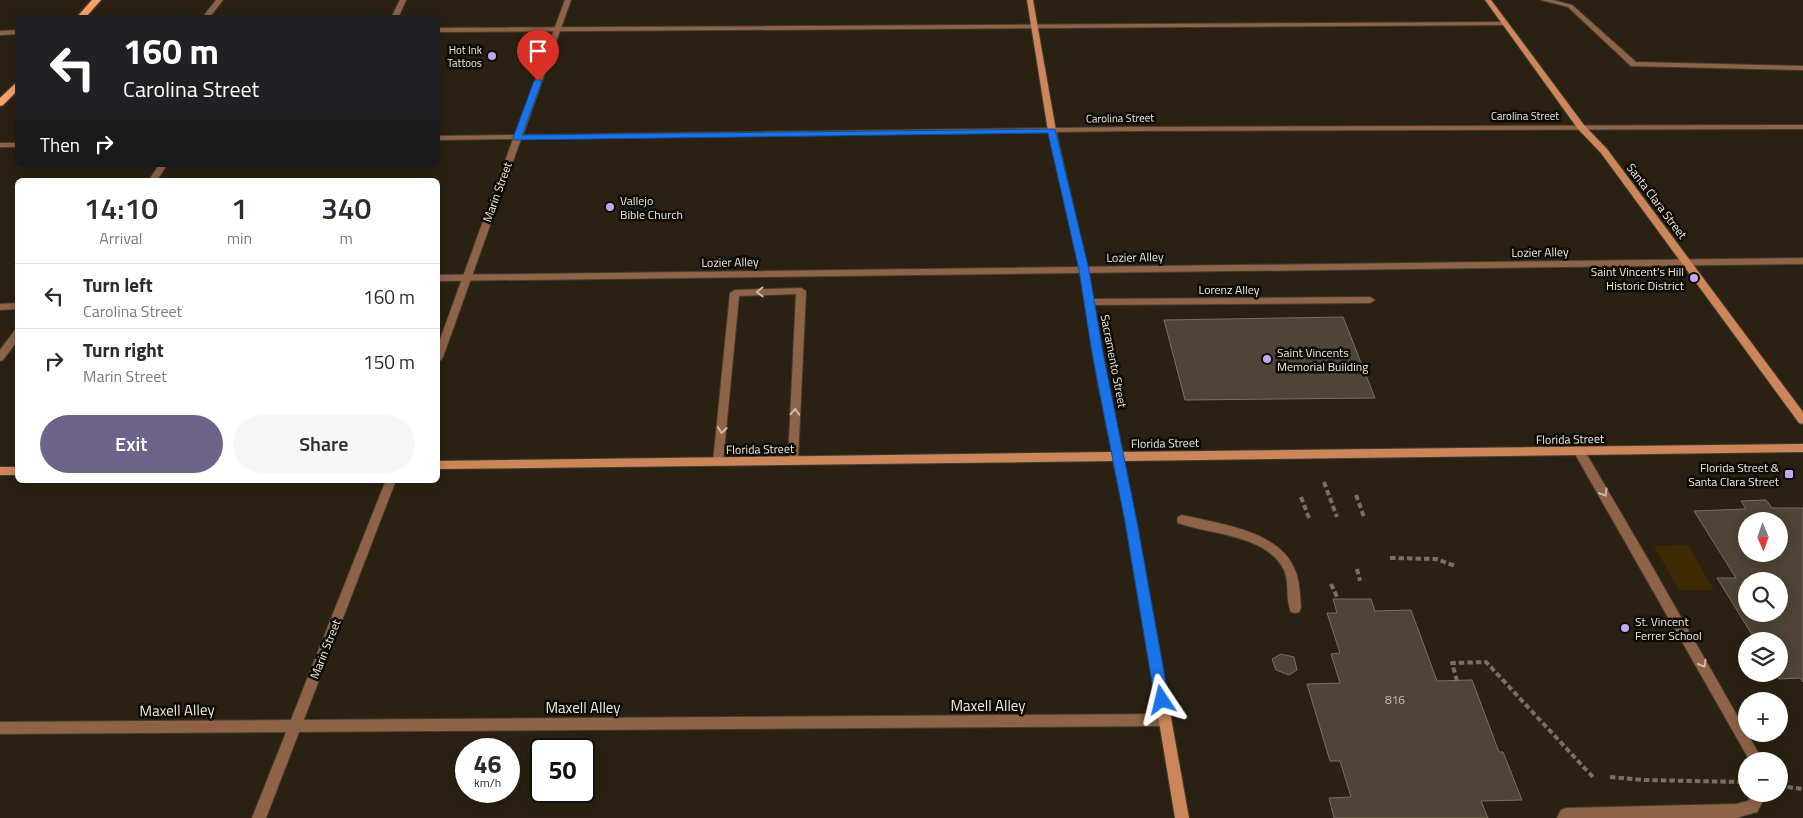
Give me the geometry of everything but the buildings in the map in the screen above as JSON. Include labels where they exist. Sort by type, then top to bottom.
[{"type":"main road","points":[[83,15],[97,0]]},
{"type":"main road","points":[[0,103],[15,87]]},
{"type":"street","points":[[208,15],[220,0]]},
{"type":"street","points":[[396,15],[403,0]]},
{"type":"street","name":"Marin Street","points":[[440,351],[568,0]]},
{"type":"street","name":"Sacramento Street","points":[[1030,0],[1052,131],[1084,270],[1131,522],[1182,818]]},
{"type":"street","name":"Santa Clara Street","points":[[1488,0],[1581,127],[1604,151],[1803,420]]},
{"type":"street","points":[[1544,0],[1570,6],[1634,64],[1803,68]]},
{"type":"street","points":[[440,30],[1506,24]]},
{"type":"street","points":[[0,32],[15,32]]},
{"type":"street","name":"Carolina Street","points":[[440,138],[1052,131],[1803,127]]},
{"type":"street","points":[[0,145],[15,145]]},
{"type":"street","points":[[154,178],[162,167]]},
{"type":"street","name":"Lozier Alley","points":[[440,278],[1803,261]]},
{"type":"street","points":[[718,462],[735,293],[801,291],[793,461]]},
{"type":"street","name":"Lorenz Alley","points":[[1089,302],[1370,300]]},
{"type":"street","points":[[0,307],[15,306]]},
{"type":"street","points":[[0,357],[15,336]]},
{"type":"street","name":"Florida Street","points":[[440,465],[1803,448]]},
{"type":"street","points":[[1579,451],[1752,752]]},
{"type":"street","points":[[0,471],[15,471]]},
{"type":"street","name":"Marin Street","points":[[259,818],[390,483]]},
{"type":"street","points":[[1182,520],[1265,543],[1279,554],[1288,567],[1292,581],[1295,608]]},
{"type":"street","name":"Maxell Alley","points":[[0,728],[295,724],[1165,720]]},
{"type":"street","points":[[1564,818],[1566,816],[1736,811],[1752,806],[1755,802]]},
{"type":"path","points":[[1324,482],[1337,517]]},
{"type":"path","points":[[1356,495],[1364,516]]},
{"type":"path","points":[[1301,496],[1309,518]]},
{"type":"path","points":[[1390,558],[1436,559],[1455,566]]},
{"type":"path","points":[[1357,570],[1360,582]]},
{"type":"path","points":[[1331,584],[1338,599]]},
{"type":"path","points":[[1457,681],[1452,663],[1486,662],[1593,777]]},
{"type":"path","points":[[1610,777],[1738,782]]},
{"type":"path","points":[[1788,787],[1803,789]]},
{"type":"shaded area","points":[[1688,545],[1714,590],[1679,590],[1654,546]]},
{"type":"place","name":"Hot Ink Tattoos","points":[[492,56]]},
{"type":"place","name":"Vallejo Bible Church","points":[[610,207]]},
{"type":"place","name":"Saint Vincent's Hill Historic District","points":[[1694,278]]},
{"type":"place","name":"Saint Vincents Memorial Building","points":[[1267,359]]},
{"type":"place","name":"Florida Street & Santa Clara Street","points":[[1789,474]]},
{"type":"place","name":"St. Vincent Ferrer School","points":[[1625,628]]},
{"type":"route","points":[[538,81],[517,138],[1052,131],[1084,270],[1103,384],[1131,522],[1162,700]]}]
